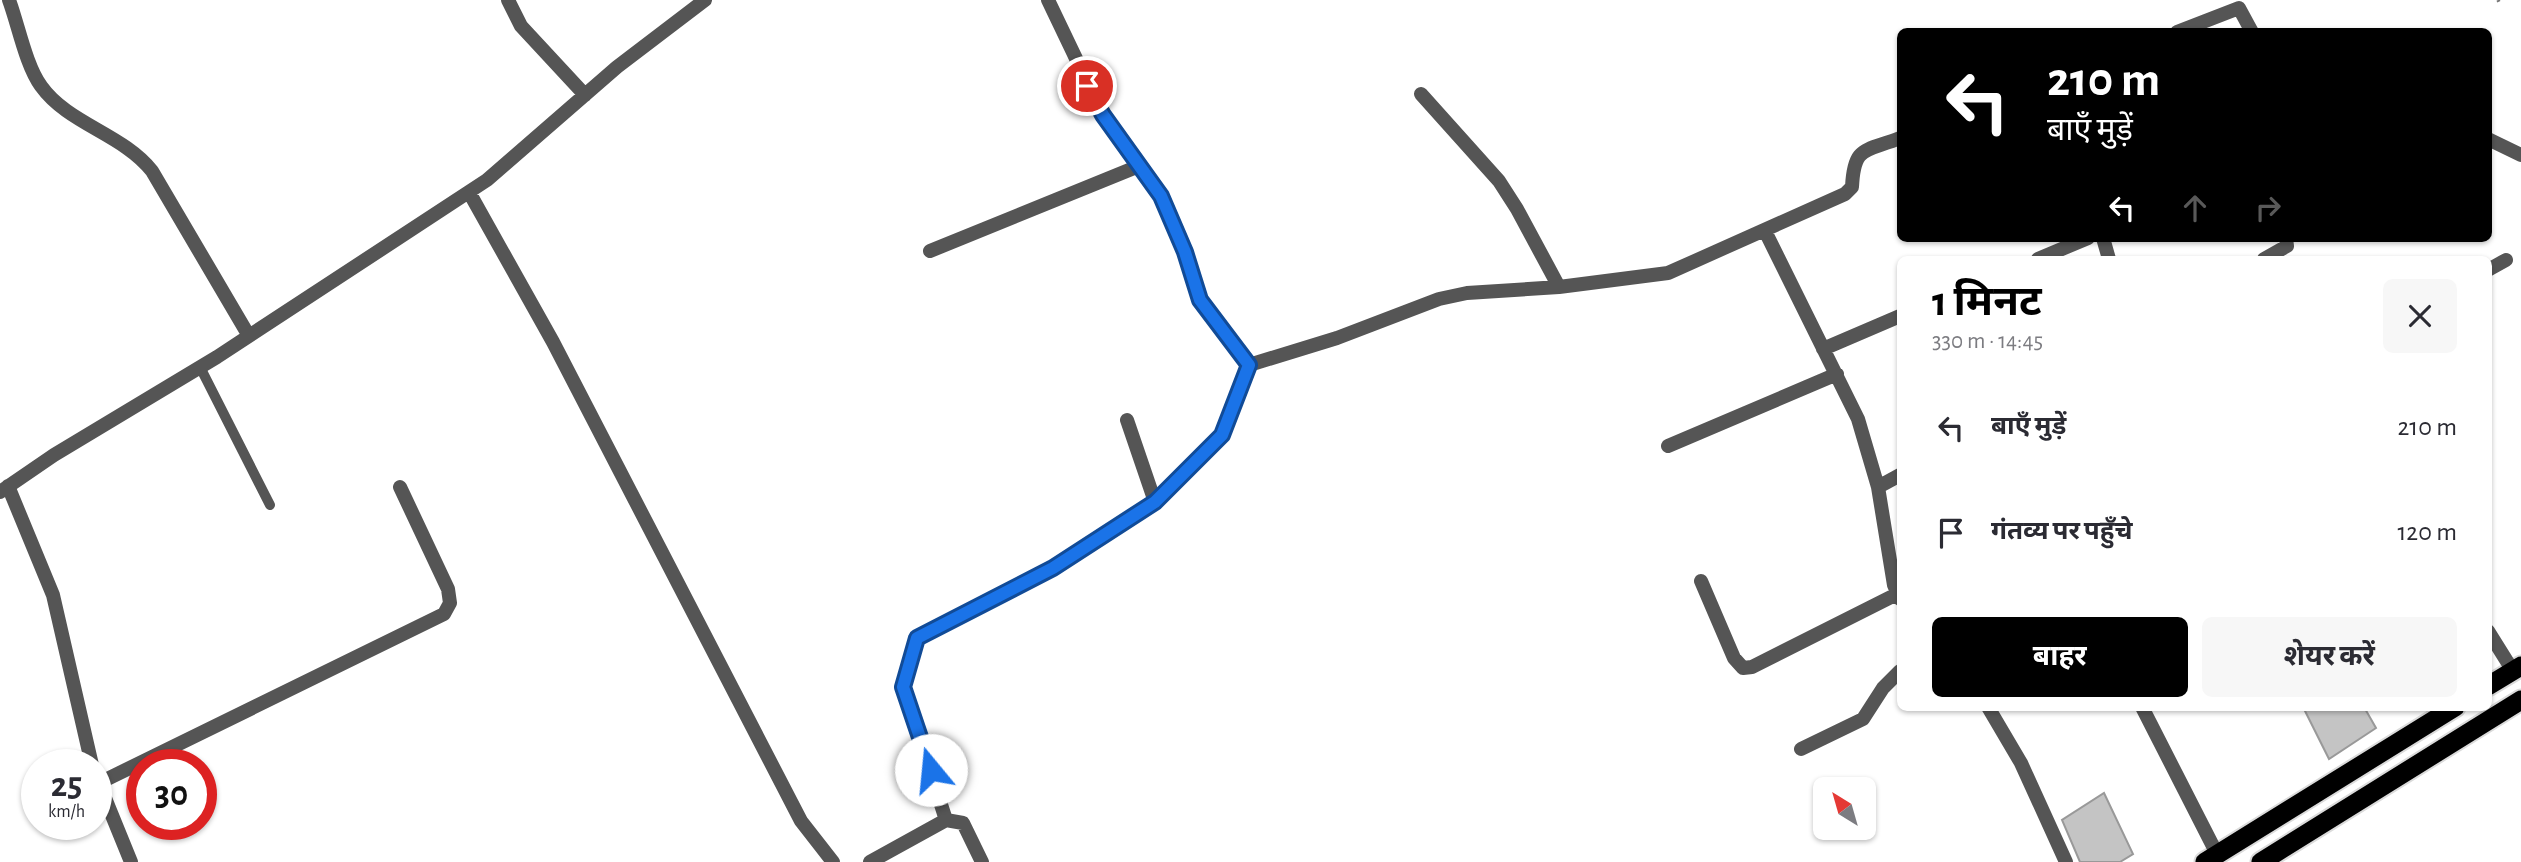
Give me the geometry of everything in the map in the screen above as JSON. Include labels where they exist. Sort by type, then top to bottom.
[{"type":"highway","points":[[2492,684],[2517,668]]},
{"type":"highway","points":[[2262,862],[2521,700]]},
{"type":"highway","points":[[2211,858],[2449,711]]},
{"type":"street","points":[[9,0],[40,85],[55,101],[139,155],[152,171],[249,336]]},
{"type":"street","points":[[508,0],[521,26],[585,95]]},
{"type":"street","points":[[88,749],[53,595],[4,489],[249,336],[470,192],[585,95],[705,0]]},
{"type":"street","points":[[1048,0],[1087,86],[1161,196],[1185,252],[1200,300],[1249,365]]},
{"type":"street","points":[[2186,28],[2237,4],[2250,28]]},
{"type":"street","points":[[1421,94],[1499,181],[1559,287]]},
{"type":"street","points":[[1249,365],[1337,338],[1439,299],[1467,293],[1559,287],[1668,273],[1845,194],[1852,187],[1854,162],[1859,154],[1897,139]]},
{"type":"street","points":[[2492,141],[2521,155]]},
{"type":"street","points":[[930,251],[1139,166]]},
{"type":"street","points":[[470,192],[553,342],[801,821],[833,862]]},
{"type":"street","points":[[1765,231],[1858,419],[1878,487],[1897,586]]},
{"type":"street","points":[[2045,256],[2078,242]]},
{"type":"street","points":[[2269,256],[2287,246],[2286,242]]},
{"type":"street","points":[[2492,268],[2506,260]]},
{"type":"street","points":[[1823,349],[1897,317]]},
{"type":"street","points":[[946,820],[903,687],[917,638],[1053,568],[1155,502],[1222,435],[1249,365]]},
{"type":"street","points":[[1668,446],[1837,374]]},
{"type":"street","points":[[1127,421],[1155,502]]},
{"type":"street","points":[[1878,487],[1897,477]]},
{"type":"street","points":[[112,773],[444,614],[450,603],[448,589],[400,487]]},
{"type":"street","points":[[1701,581],[1734,658],[1743,668],[1752,667],[1897,597]]},
{"type":"street","points":[[2492,636],[2517,668]]},
{"type":"street","points":[[1801,749],[1863,719],[1883,688],[1897,673]]},
{"type":"street","points":[[1990,711],[2021,763],[2066,862]]},
{"type":"street","points":[[2143,711],[2211,858]]},
{"type":"street","points":[[112,815],[131,862]]},
{"type":"street","points":[[870,862],[946,820],[963,823],[982,862]]},
{"type":"lane","points":[[200,367],[270,505]]},
{"type":"building","points":[[2305,711],[2366,711],[2376,728],[2329,759]]},
{"type":"building","points":[[2104,793],[2133,854],[2120,862],[2080,862],[2062,820]]},
{"type":"route","points":[[931,770],[903,687],[917,638],[1053,568],[1155,502],[1222,435],[1249,365],[1200,300],[1185,252],[1161,196],[1103,115],[1087,86]]}]
